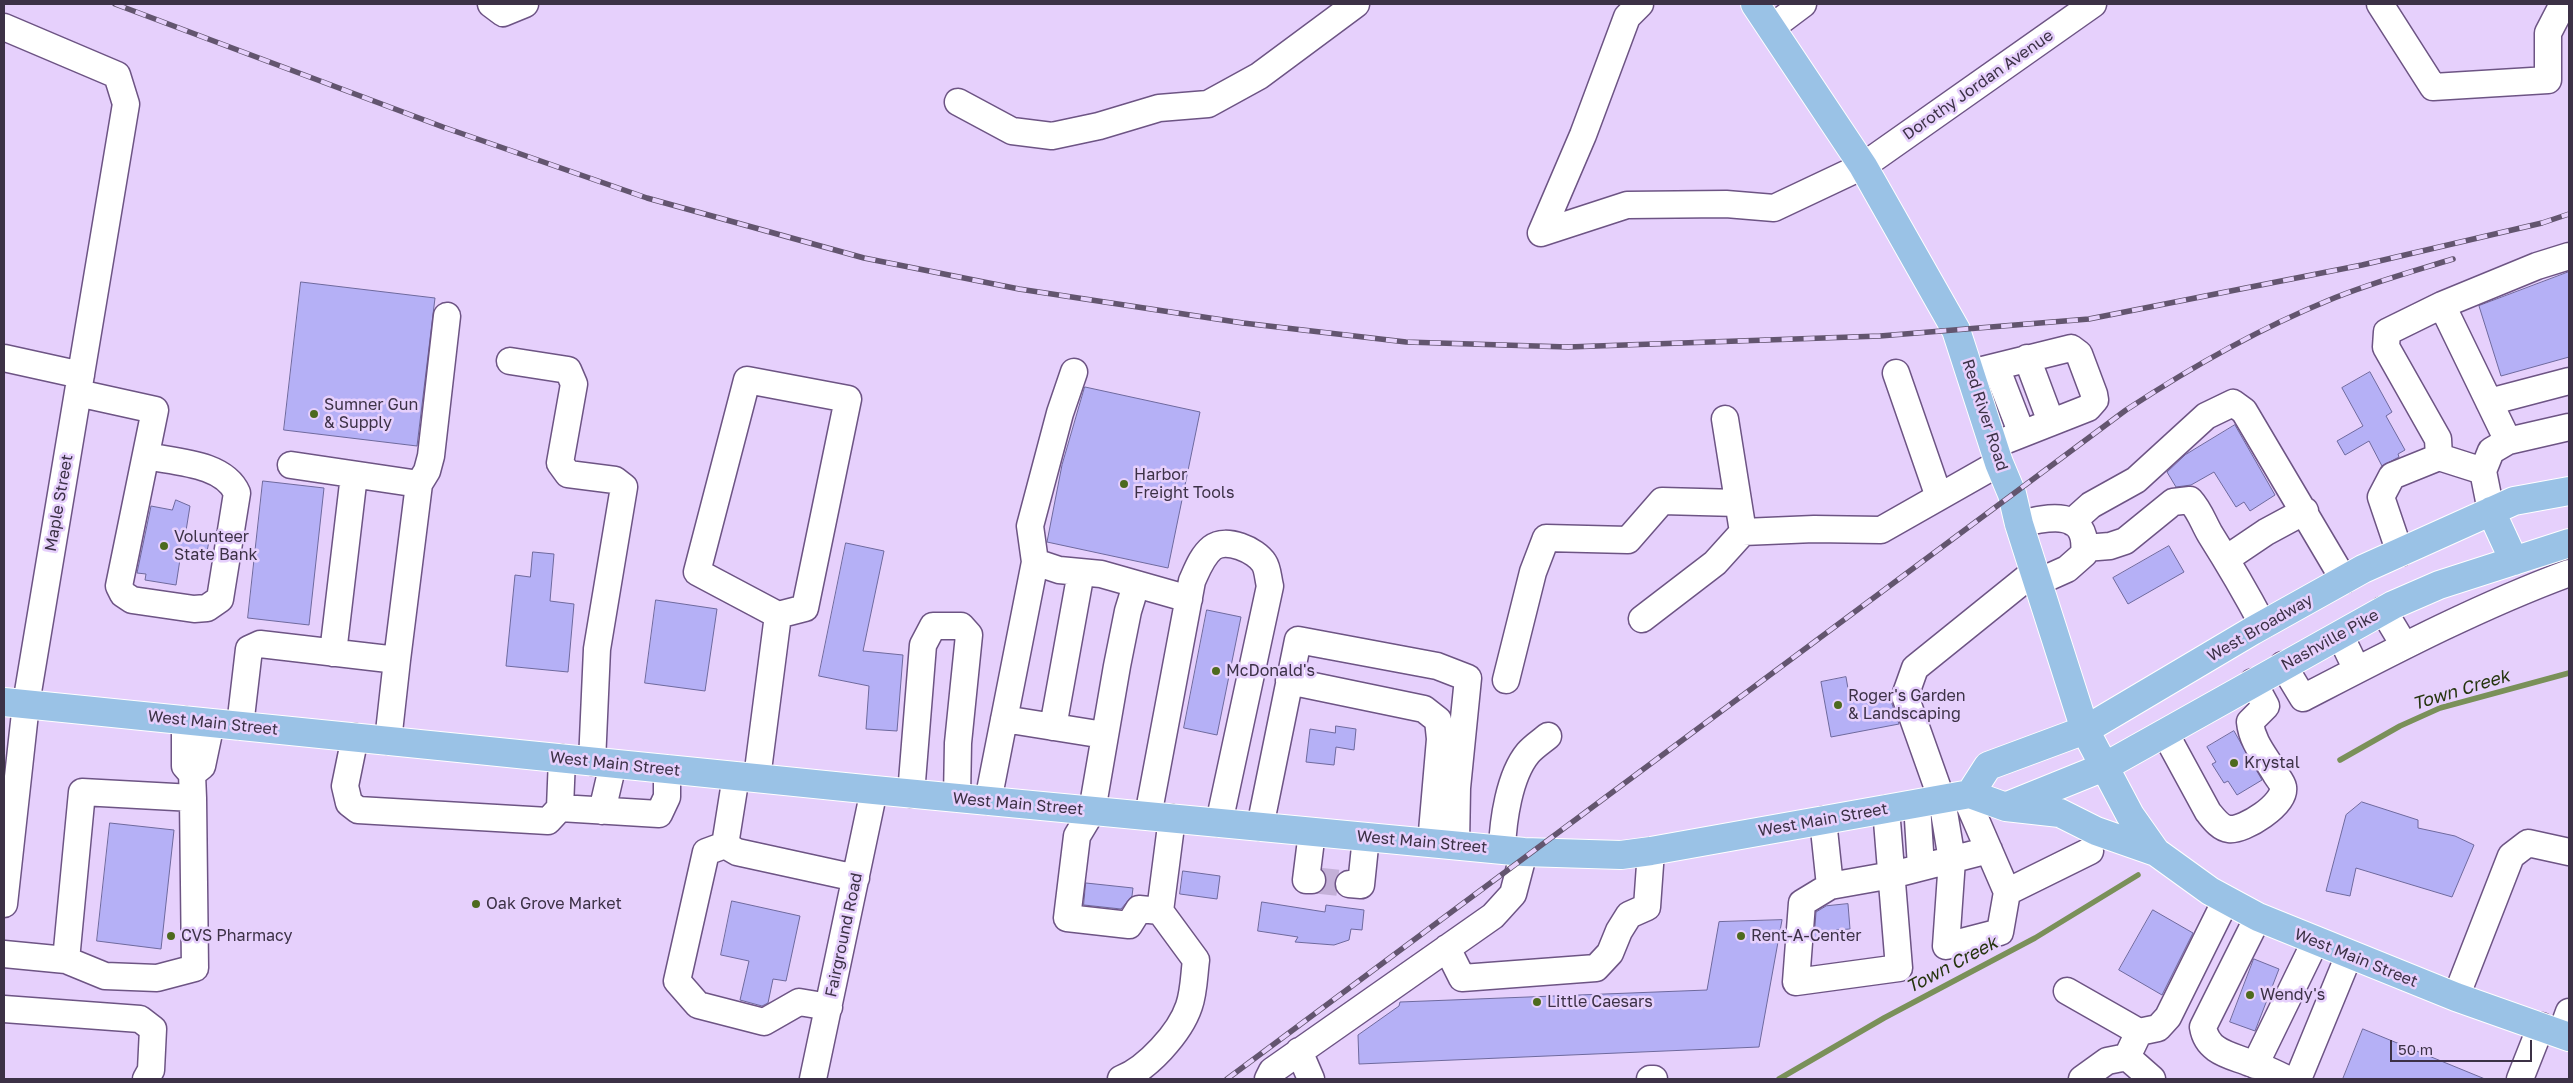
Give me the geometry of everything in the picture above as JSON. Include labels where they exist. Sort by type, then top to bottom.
[{"type":"main road","name":"Red River Road","points":[[1756,4],[1863,166],[1956,330],[1983,370],[1996,454],[2012,494],[2019,524],[2085,730],[2130,815],[2156,852]]},
{"type":"main road","name":"West Broadway","points":[[1948,798],[1988,766],[2085,730],[2263,625],[2344,580],[2514,501],[2569,491]]},
{"type":"main road","points":[[2491,511],[2514,560]]},
{"type":"main road","name":"Nashville Pike","points":[[2104,767],[2383,610],[2438,585],[2569,543]]},
{"type":"main road","name":"West Main Street","points":[[15,703],[911,794],[1513,850],[1620,855],[1948,798],[2060,813],[2096,830],[2156,852],[2226,900],[2258,917],[2315,942],[2456,998],[2560,1027]]},
{"type":"main road","points":[[2006,807],[2104,767]]},
{"type":"street","points":[[491,4],[503,13],[525,4]]},
{"type":"street","points":[[958,102],[1012,131],[1052,136],[1099,126],[1159,108],[1208,104],[1260,76],[1356,4]]},
{"type":"street","name":"Dorothy Jordan Avenue","points":[[1640,4],[1627,17],[1583,136],[1541,233],[1627,205],[1726,204],[1774,208],[1863,166],[2093,4]]},
{"type":"street","points":[[1771,28],[1803,4]]},
{"type":"street","points":[[2380,4],[2433,87],[2548,80],[2548,33],[2563,4]]},
{"type":"street","name":"Maple Street","points":[[4,27],[117,76],[126,104],[79,384],[15,703],[4,892]]},
{"type":"street","points":[[2439,457],[2438,440],[2386,346],[2387,332],[2442,304],[2537,266],[2569,256]]},
{"type":"street","points":[[2442,304],[2508,441]]},
{"type":"street","points":[[388,741],[419,484],[427,471],[431,456],[446,316]]},
{"type":"street","points":[[1642,619],[1715,563],[1743,532],[1814,529],[1881,530],[1938,497],[2022,434],[2088,408],[2095,400],[2094,394],[2080,354],[2075,350],[2064,348],[1983,370],[2022,434]]},
{"type":"street","points":[[4,358],[155,410],[119,586],[123,594],[132,600],[207,608],[220,599],[237,493],[233,482],[209,469],[146,456]]},
{"type":"street","points":[[2027,358],[2051,422]]},
{"type":"street","points":[[510,361],[568,370],[574,384],[560,463],[568,474],[615,480],[624,486],[597,649],[603,763],[602,811]]},
{"type":"street","points":[[988,801],[1035,562],[1030,526],[1054,431],[1074,372]]},
{"type":"street","points":[[1896,373],[1938,497]]},
{"type":"street","points":[[746,380],[848,399],[805,608],[778,615],[697,572],[746,380]]},
{"type":"street","points":[[2489,402],[2569,381]]},
{"type":"street","points":[[2072,522],[2090,505],[2136,480],[2206,416],[2233,403],[2244,411],[2344,580]]},
{"type":"street","points":[[1725,419],[1743,532]]},
{"type":"street","points":[[2491,511],[2483,471],[2491,451],[2508,441],[2569,428]]},
{"type":"street","points":[[2400,553],[2381,498],[2392,476],[2439,457],[2483,471]]},
{"type":"street","points":[[291,466],[419,484]]},
{"type":"street","points":[[2148,469],[2173,502]]},
{"type":"street","points":[[333,653],[354,474]]},
{"type":"street","points":[[2084,548],[2110,546],[2125,540],[2173,502],[2190,500],[2200,510],[2209,532],[2263,625]]},
{"type":"street","points":[[1506,680],[1533,572],[1546,538],[1628,540],[1662,501],[1738,503]]},
{"type":"street","points":[[2226,559],[2266,532],[2304,511]]},
{"type":"street","points":[[1948,798],[1952,860],[1946,946],[2000,932],[2007,892],[1989,850],[1948,798],[1905,696],[1915,668],[2036,577],[2067,569],[2084,554],[2078,526],[2065,517],[2049,516],[2019,524]]},
{"type":"street","points":[[1121,1079],[1134,1074],[1176,1034],[1190,1006],[1196,960],[1160,911],[1160,817],[1192,581],[1204,555],[1214,546],[1230,545],[1250,550],[1265,564],[1270,586],[1219,823]]},
{"type":"street","points":[[1035,562],[1059,570],[1101,574],[1189,599]]},
{"type":"street","points":[[1054,727],[1080,572]]},
{"type":"street","points":[[2283,665],[2303,698],[2404,646],[2485,608],[2569,573]]},
{"type":"street","points":[[2470,575],[2485,608]]},
{"type":"street","points":[[1136,585],[1128,611],[1104,735],[1092,811],[1077,836],[1067,918],[1129,925],[1139,909],[1160,911]]},
{"type":"street","points":[[2383,610],[2404,646]]},
{"type":"street","points":[[778,615],[747,777],[716,848],[677,981],[698,1005],[764,1022],[800,1002],[829,1007]]},
{"type":"street","points":[[911,794],[922,645],[933,626],[961,626],[969,635],[958,743],[957,798]]},
{"type":"street","points":[[2340,635],[2358,670]]},
{"type":"street","points":[[1260,827],[1298,640],[1437,666],[1468,678],[1457,788],[1443,844]]},
{"type":"street","points":[[240,726],[249,649],[260,644],[397,660]]},
{"type":"street","points":[[1289,681],[1424,709],[1438,720],[1443,844]]},
{"type":"street","points":[[2165,733],[2208,812],[2217,822],[2229,829],[2243,826],[2274,807],[2282,798],[2283,786],[2252,736],[2250,722],[2266,706],[2253,682]]},
{"type":"street","points":[[1004,719],[1104,735]]},
{"type":"street","points":[[4,954],[66,960],[105,976],[157,978],[195,968],[193,786],[185,766],[198,721]]},
{"type":"street","points":[[1268,1079],[1272,1071],[1299,1051],[1493,916],[1513,894],[1513,850],[1503,816],[1516,778],[1527,754],[1548,736]]},
{"type":"street","points":[[355,737],[346,786],[348,803],[358,810],[548,821],[560,808],[562,758]]},
{"type":"street","points":[[560,808],[659,814],[667,798],[667,769]]},
{"type":"street","points":[[66,960],[82,792],[193,786]]},
{"type":"street","name":"Fairground Road","points":[[814,1079],[874,790]]},
{"type":"street","points":[[1921,867],[1948,798]]},
{"type":"street","points":[[1886,809],[1892,874],[1899,968],[1796,982],[1802,903],[1830,886],[1892,874],[1989,850]]},
{"type":"street","points":[[1823,820],[1830,886]]},
{"type":"street","points":[[1312,832],[1306,880],[1312,880]]},
{"type":"street","points":[[1349,884],[1361,885],[1366,837]]},
{"type":"street","points":[[2456,998],[2511,856],[2528,843],[2569,852]]},
{"type":"street","points":[[716,848],[856,878]]},
{"type":"street","points":[[1447,948],[1462,978],[1596,968],[1610,953],[1619,931],[1629,915],[1647,907],[1651,851]]},
{"type":"street","points":[[2007,892],[2090,851]]},
{"type":"street","points":[[2067,991],[2139,1032],[2158,1028],[2168,1017],[2226,900]]},
{"type":"street","points":[[2258,917],[2203,1027],[2204,1037],[2213,1047],[2228,1056],[2287,1079]]},
{"type":"street","points":[[2255,1065],[2315,942]]},
{"type":"street","points":[[2298,1079],[2348,954]]},
{"type":"street","points":[[4,1009],[140,1019],[153,1029],[151,1070],[146,1079]]},
{"type":"street","points":[[2520,1079],[2560,1027]]},
{"type":"street","points":[[2127,1057],[2139,1032]]},
{"type":"street","points":[[1299,1051],[1311,1079]]},
{"type":"street","points":[[2082,1079],[2107,1061],[2127,1057]]},
{"type":"street","points":[[2127,1057],[2152,1079]]},
{"type":"building","points":[[2569,272],[2569,357],[2501,376],[2479,306]]},
{"type":"building","points":[[301,282],[435,298],[417,446],[284,430]]},
{"type":"building","points":[[2370,372],[2392,412],[2386,416],[2405,450],[2398,454],[2399,457],[2382,466],[2369,441],[2345,455],[2337,441],[2363,426],[2342,388]]},
{"type":"building","points":[[1085,387],[1200,412],[1168,568],[1047,542],[1062,465]]},
{"type":"building","points":[[2235,425],[2275,495],[2250,511],[2244,502],[2236,507],[2214,472],[2191,485],[2176,487],[2167,472],[2185,455]]},
{"type":"building","points":[[263,481],[324,488],[309,625],[248,618]]},
{"type":"building","points":[[176,500],[190,506],[185,537],[209,541],[206,557],[181,553],[176,585],[145,580],[146,574],[137,573],[151,506],[172,510]]},
{"type":"building","points":[[846,543],[884,551],[863,651],[903,655],[897,731],[866,729],[869,686],[819,676]]},
{"type":"building","points":[[2169,546],[2184,572],[2128,604],[2113,578]]},
{"type":"building","points":[[533,552],[554,554],[550,601],[574,604],[568,672],[506,666],[515,575],[530,577]]},
{"type":"building","points":[[656,600],[717,609],[705,691],[645,683]]},
{"type":"building","points":[[1207,610],[1241,617],[1217,735],[1184,728]]},
{"type":"building","points":[[1846,677],[1850,700],[1891,692],[1891,701],[1899,724],[1831,737],[1821,682]]},
{"type":"building","points":[[1336,726],[1356,729],[1354,750],[1336,747],[1334,765],[1306,762],[1310,729],[1335,733]]},
{"type":"building","name":"Krystal","points":[[2234,731],[2262,780],[2237,795],[2228,781],[2224,783],[2212,764],[2216,762],[2207,747]]},
{"type":"building","points":[[2362,802],[2418,820],[2418,828],[2455,836],[2474,845],[2452,897],[2356,868],[2350,896],[2326,891],[2346,815]]},
{"type":"building","points":[[110,823],[174,830],[161,949],[97,941]]},
{"type":"building","points":[[1183,871],[1220,876],[1217,899],[1180,894]]},
{"type":"building","points":[[1086,883],[1133,888],[1132,896],[1121,909],[1084,905]]},
{"type":"building","points":[[732,901],[800,916],[786,981],[773,979],[768,1003],[762,1006],[740,1000],[749,961],[721,955]]},
{"type":"building","points":[[1262,902],[1325,912],[1326,905],[1364,910],[1362,930],[1351,929],[1349,940],[1334,945],[1295,942],[1298,937],[1258,931]]},
{"type":"building","points":[[1848,904],[1850,929],[1836,930],[1836,938],[1814,940],[1816,912],[1826,906]]},
{"type":"building","points":[[2153,910],[2193,933],[2162,995],[2119,970]]},
{"type":"building","points":[[1782,920],[1759,1047],[1359,1064],[1358,1035],[1399,1006],[1400,1002],[1707,990],[1719,922]]},
{"type":"building","points":[[2254,959],[2279,969],[2255,1031],[2230,1022]]},
{"type":"building","points":[[2363,1029],[2485,1079],[2343,1079]]},
{"type":"waterway","name":"Town Creek","points":[[2340,760],[2400,726],[2440,708],[2569,673]]},
{"type":"waterway","name":"Town Creek","points":[[1779,1079],[1884,1018],[2035,938],[2138,875]]},
{"type":"tunnel","points":[[1312,880],[1349,884]]},
{"type":"railway","points":[[115,4],[443,127],[647,198],[864,258],[1019,289],[1243,323],[1406,342],[1568,347],[1880,336],[2089,319],[2362,265],[2542,223],[2569,214]]},
{"type":"railway","points":[[1227,1079],[2126,410],[2174,379],[2275,324],[2358,289],[2453,259]]},
{"type":"place","name":"Sumner Gun & Supply","points":[[314,414]]},
{"type":"place","name":"Harbor Freight Tools","points":[[1124,484]]},
{"type":"place","name":"Volunteer State Bank","points":[[164,546]]},
{"type":"place","name":"McDonald's","points":[[1216,671]]},
{"type":"place","name":"Roger's Garden & Landscaping","points":[[1838,705]]},
{"type":"place","name":"Krystal","points":[[2234,763]]},
{"type":"place","name":"Oak Grove Market","points":[[476,904]]},
{"type":"place","name":"CVS Pharmacy","points":[[171,936]]},
{"type":"place","name":"Rent-A-Center","points":[[1741,936]]},
{"type":"place","name":"Wendy's","points":[[2250,995]]},
{"type":"place","name":"Little Caesars","points":[[1537,1002]]}]
